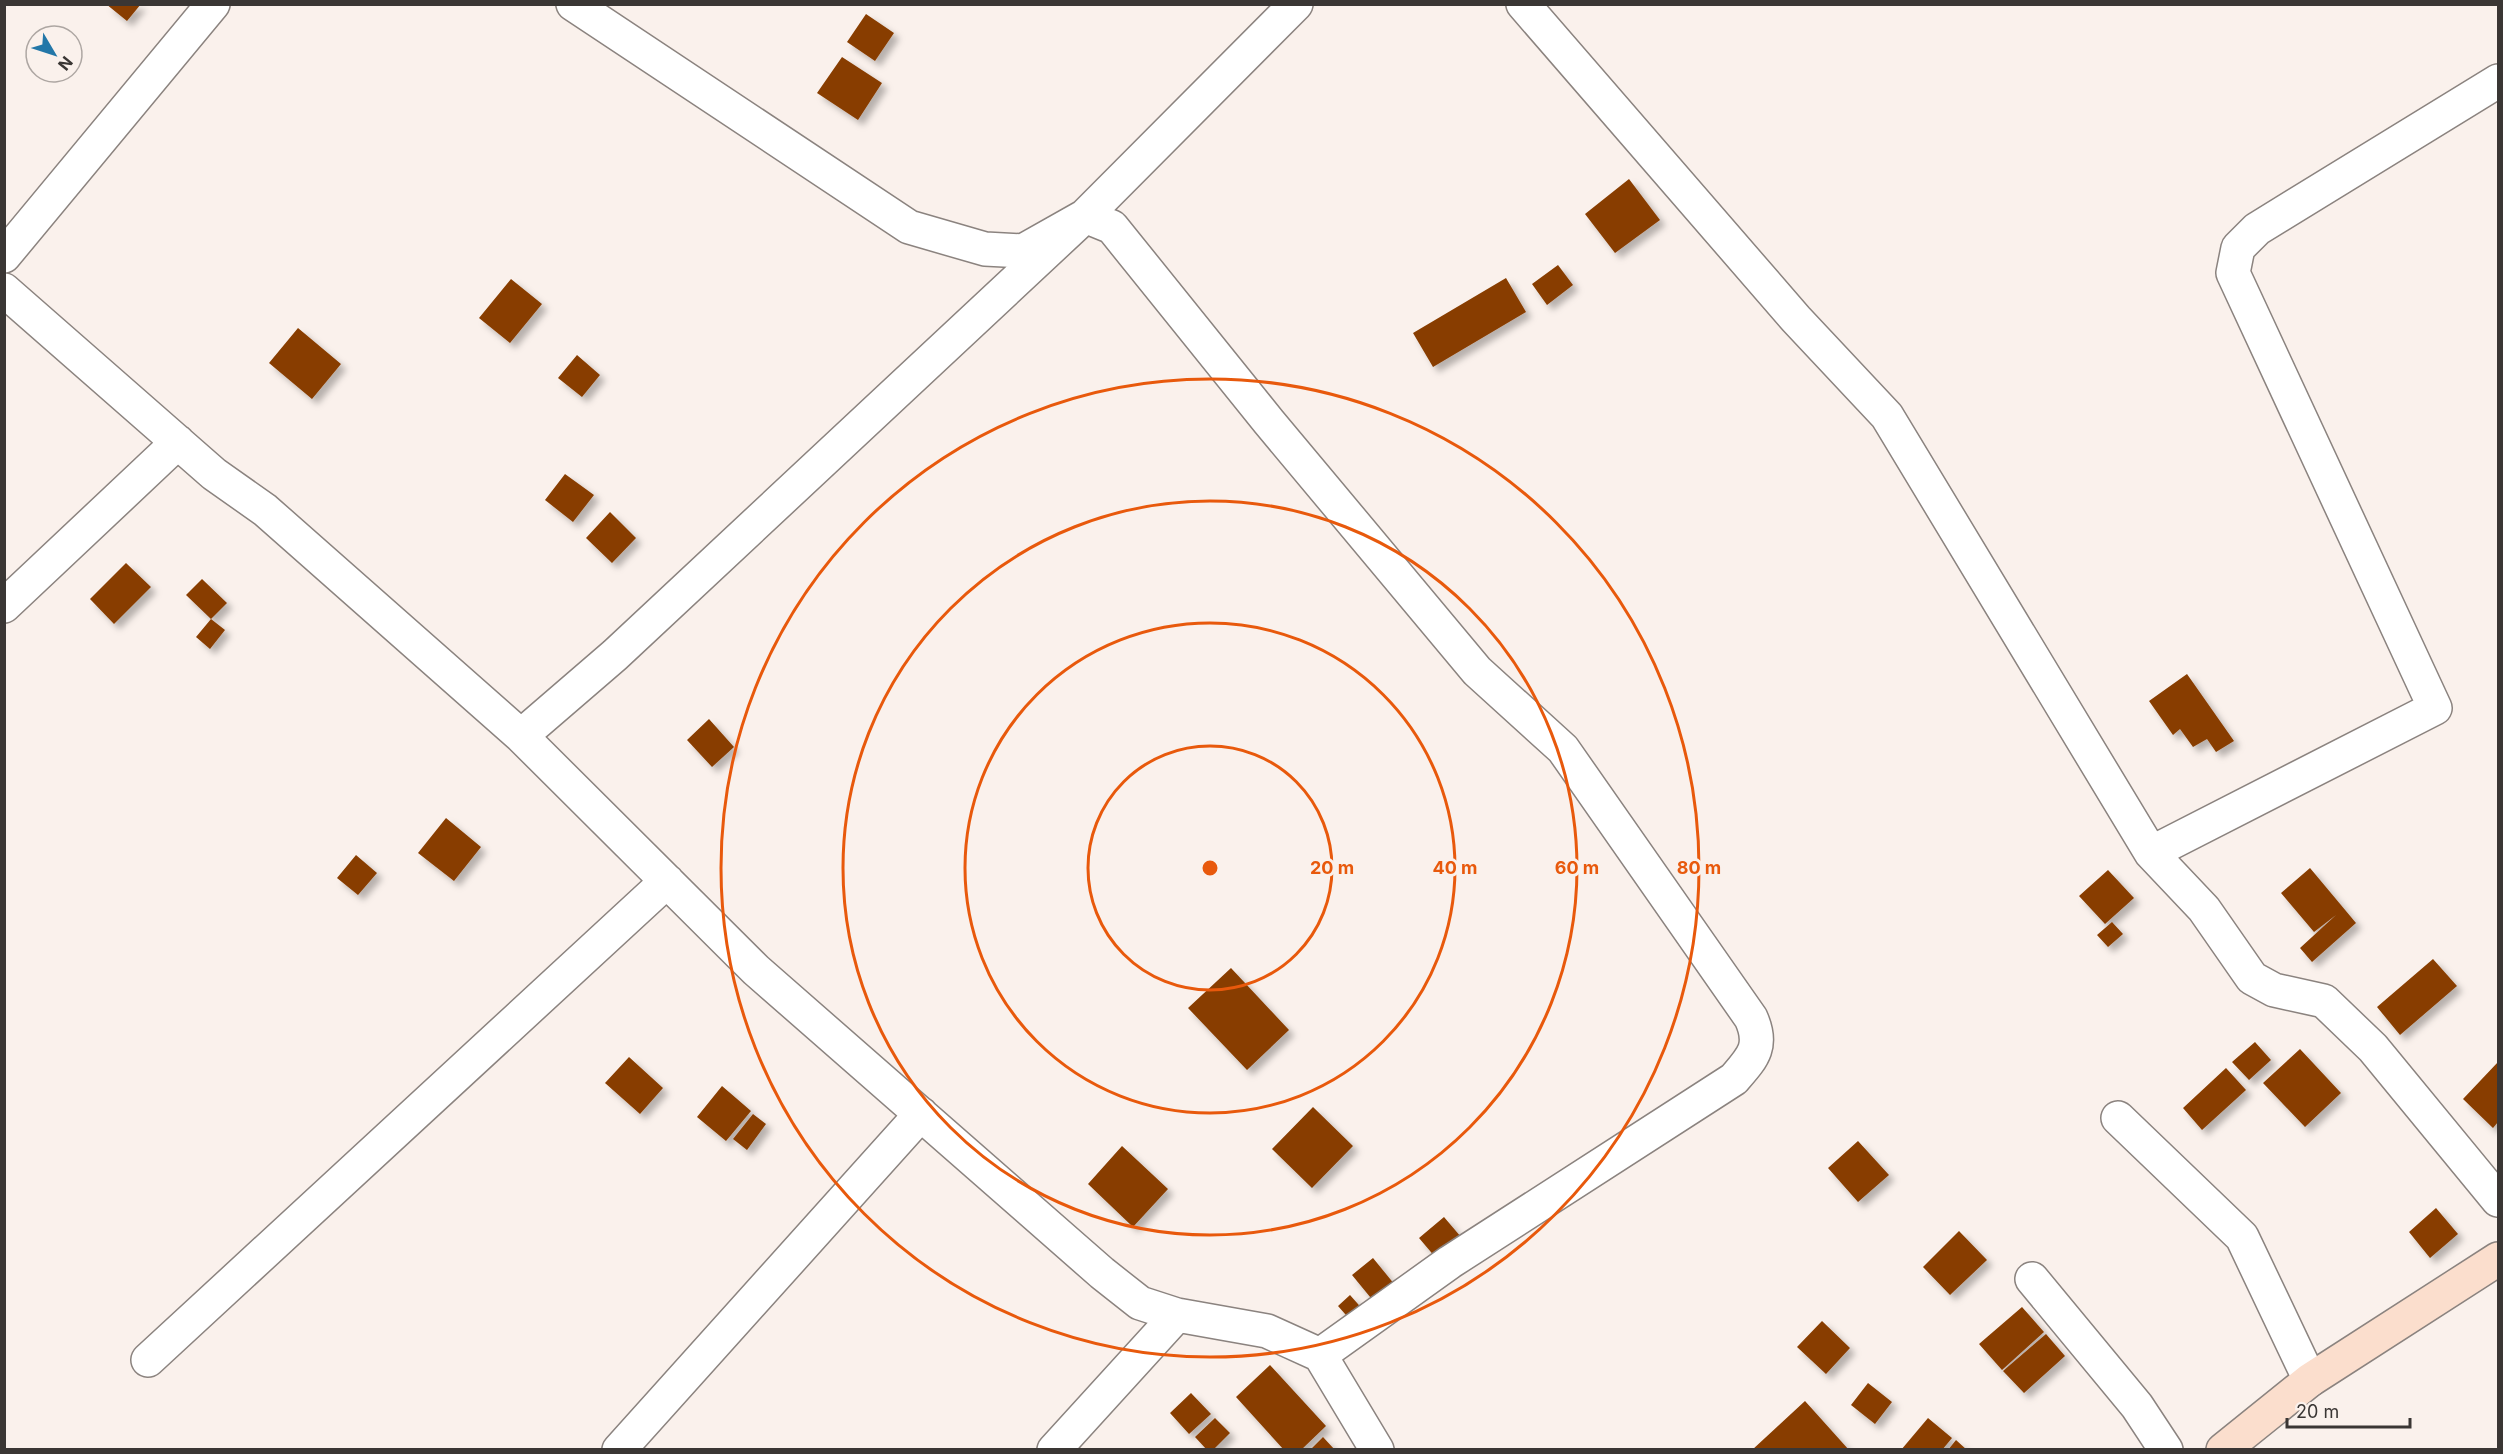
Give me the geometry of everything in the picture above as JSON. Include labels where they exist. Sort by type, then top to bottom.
[{"type":"street","points":[[4,256],[213,4]]},
{"type":"street","points":[[573,4],[909,226],[985,249],[1023,251],[1085,216]]},
{"type":"street","points":[[521,736],[615,655],[1085,216],[1296,4]]},
{"type":"street","points":[[1522,4],[1796,319],[1887,416],[2151,853],[2204,909],[2252,978],[2274,990],[2324,1001],[2373,1048],[2499,1200]]},
{"type":"street","points":[[2151,853],[2435,708],[2233,273],[2238,248],[2257,229],[2499,81]]},
{"type":"street","points":[[1085,216],[1112,227],[1269,422],[1478,671],[1563,748],[1751,1018],[1756,1031],[1754,1056],[1734,1080],[1450,1262],[1320,1355]]},
{"type":"street","points":[[4,290],[214,474],[265,510],[521,736],[756,970],[1102,1273],[1140,1303],[1177,1315],[1268,1331],[1320,1355],[1377,1449]]},
{"type":"street","points":[[4,606],[178,442]]},
{"type":"street","points":[[148,1360],[667,881]]},
{"type":"street","points":[[619,1449],[921,1114]]},
{"type":"street","points":[[2118,1118],[2242,1237],[2310,1380]]},
{"type":"street","points":[[2228,1448],[2310,1380],[2498,1262]]},
{"type":"street","points":[[2032,1280],[2137,1406],[2166,1449]]},
{"type":"street","points":[[1054,1449],[1177,1315]]},
{"type":"building","points":[[106,4],[141,4],[127,21]]},
{"type":"building","points":[[866,14],[894,33],[875,61],[847,42]]},
{"type":"building","points":[[842,57],[882,83],[858,120],[817,93]]},
{"type":"building","points":[[1629,179],[1660,220],[1615,253],[1585,214]]},
{"type":"building","points":[[1558,265],[1573,285],[1547,305],[1532,284]]},
{"type":"building","points":[[1506,278],[1526,312],[1433,367],[1413,333]]},
{"type":"building","points":[[511,279],[542,304],[510,343],[479,318]]},
{"type":"building","points":[[298,328],[341,364],[312,399],[269,363]]},
{"type":"building","points":[[577,355],[600,375],[582,397],[558,378]]},
{"type":"building","points":[[565,474],[594,495],[573,522],[545,500]]},
{"type":"building","points":[[610,512],[636,538],[612,563],[586,538]]},
{"type":"building","points":[[126,563],[151,587],[114,624],[90,599]]},
{"type":"building","points":[[202,579],[227,603],[211,619],[186,595]]},
{"type":"building","points":[[211,619],[225,630],[210,649],[196,637]]},
{"type":"building","points":[[2187,674],[2234,741],[2216,752],[2207,739],[2193,747],[2180,729],[2173,735],[2149,701]]},
{"type":"building","points":[[709,719],[734,747],[712,767],[687,740]]},
{"type":"building","points":[[446,818],[481,847],[454,881],[418,853]]},
{"type":"building","points":[[356,855],[377,873],[358,895],[337,878]]},
{"type":"building","points":[[2310,868],[2356,923],[2312,962],[2300,948],[2336,915],[2314,932],[2281,893]]},
{"type":"building","points":[[2108,870],[2134,898],[2105,924],[2079,896]]},
{"type":"building","points":[[2112,922],[2123,934],[2108,947],[2097,935]]},
{"type":"building","points":[[2433,959],[2457,986],[2400,1035],[2377,1007]]},
{"type":"building","points":[[1231,968],[1289,1030],[1247,1070],[1188,1008]]},
{"type":"building","points":[[2255,1042],[2271,1060],[2249,1080],[2232,1062]]},
{"type":"building","points":[[2300,1049],[2341,1093],[2305,1127],[2263,1083]]},
{"type":"building","points":[[629,1057],[663,1088],[640,1114],[605,1083]]},
{"type":"building","points":[[2498,1062],[2498,1122],[2493,1128],[2463,1099]]},
{"type":"building","points":[[2226,1068],[2246,1090],[2202,1130],[2183,1108]]},
{"type":"building","points":[[722,1086],[751,1111],[726,1141],[697,1117]]},
{"type":"building","points":[[1313,1107],[1353,1146],[1312,1188],[1272,1149]]},
{"type":"building","points":[[753,1114],[766,1124],[747,1150],[733,1139]]},
{"type":"building","points":[[1858,1141],[1889,1175],[1858,1202],[1828,1168]]},
{"type":"building","points":[[1122,1146],[1168,1189],[1133,1227],[1088,1184]]},
{"type":"building","points":[[2436,1208],[2458,1234],[2430,1258],[2409,1232]]},
{"type":"building","points":[[1444,1217],[1461,1237],[1436,1258],[1419,1238]]},
{"type":"building","points":[[1959,1231],[1987,1260],[1950,1295],[1923,1267]]},
{"type":"building","points":[[1373,1258],[1395,1285],[1375,1303],[1352,1275]]},
{"type":"building","points":[[1350,1295],[1365,1312],[1353,1323],[1338,1306]]},
{"type":"building","points":[[2022,1307],[2044,1332],[2002,1370],[1979,1344]]},
{"type":"building","points":[[1822,1321],[1850,1348],[1826,1374],[1797,1347]]},
{"type":"building","points":[[2046,1334],[2065,1356],[2024,1393],[2003,1371]]},
{"type":"building","points":[[1270,1365],[1326,1426],[1301,1450],[1284,1450],[1236,1397]]},
{"type":"building","points":[[1868,1383],[1892,1402],[1875,1424],[1851,1405]]},
{"type":"building","points":[[1191,1393],[1211,1414],[1189,1434],[1170,1413]]},
{"type":"building","points":[[1805,1401],[1849,1450],[1752,1450]]},
{"type":"building","points":[[1215,1418],[1230,1433],[1213,1450],[1207,1450],[1195,1437]]},
{"type":"building","points":[[1928,1418],[1952,1438],[1942,1450],[1901,1450]]},
{"type":"building","points":[[1323,1437],[1335,1450],[1310,1450]]},
{"type":"building","points":[[1956,1440],[1967,1450],[1948,1450]]}]
